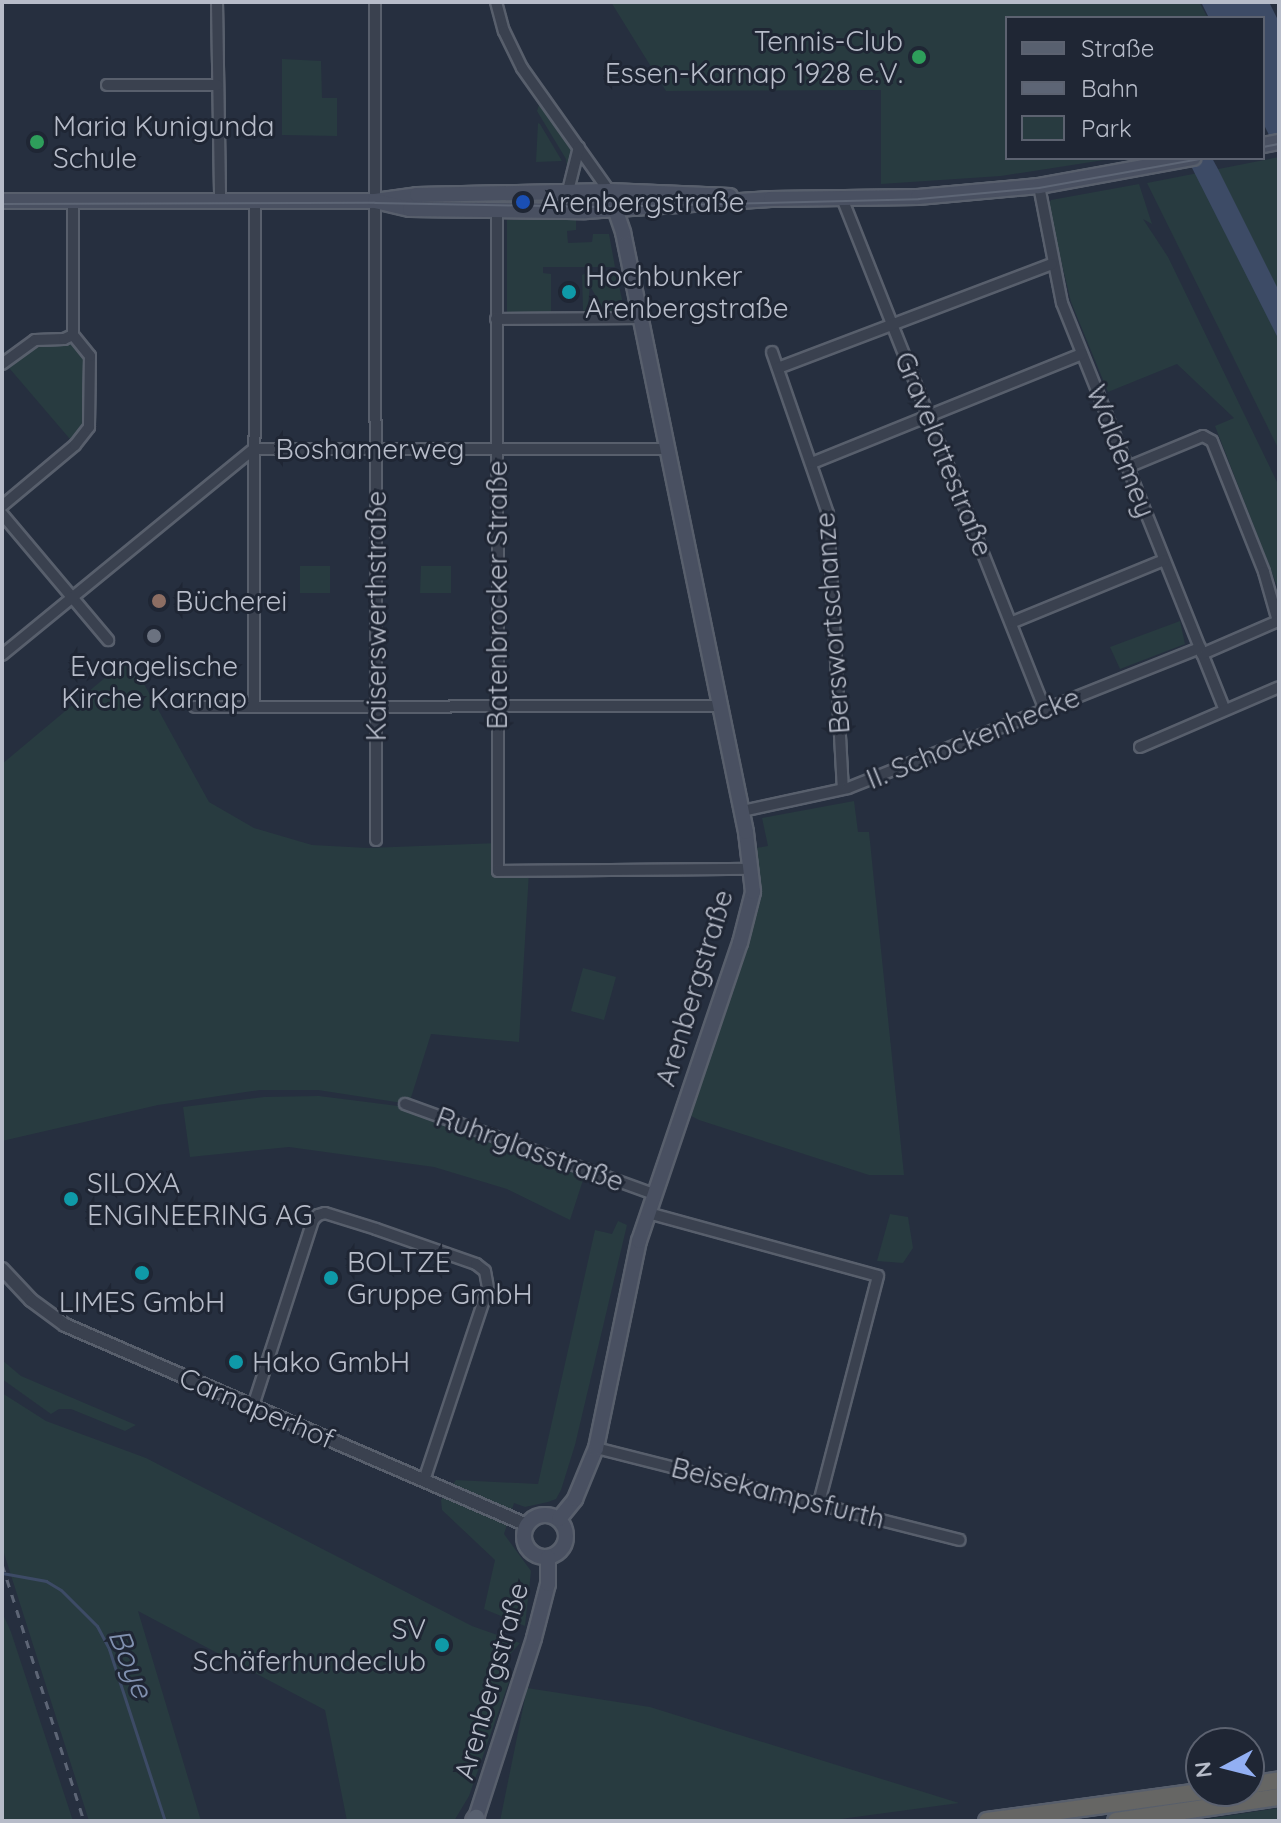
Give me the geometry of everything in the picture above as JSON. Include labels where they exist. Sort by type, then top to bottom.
[{"type":"highway","points":[[987,1821],[1185,1794]]},
{"type":"highway","points":[[1116,1821],[1279,1797]]},
{"type":"main road","points":[[375,201],[410,209],[497,212],[617,209],[771,199],[963,194],[1039,186],[1182,160]]},
{"type":"main road","points":[[2,201],[375,201],[417,195],[568,191],[771,199]]},
{"type":"main road","name":"Arenbergstraße","points":[[559,1519],[575,1499],[596,1448],[632,1269],[654,1194],[748,918],[752,869],[640,318],[617,209],[609,191]]},
{"type":"main road","points":[[542,1515],[559,1519],[566,1529],[566,1541],[559,1552],[548,1557],[537,1555],[528,1548],[524,1536],[527,1525],[542,1515]]},
{"type":"main road","name":"Arenbergstraße","points":[[477,1819],[545,1599],[548,1557]]},
{"type":"street","points":[[217,2],[220,201]]},
{"type":"street","name":"Kaiserswerthstraße","points":[[375,2],[376,840]]},
{"type":"street","points":[[496,2],[515,54],[609,191]]},
{"type":"street","points":[[107,85],[218,85]]},
{"type":"street","points":[[568,191],[579,147]]},
{"type":"street","name":"Waldemey","points":[[1039,186],[1062,303],[1224,709]]},
{"type":"street","name":"Gravelottestraße","points":[[842,198],[1013,622],[1045,710]]},
{"type":"street","points":[[2,506],[75,445],[89,427],[90,356],[73,335],[73,201]]},
{"type":"street","points":[[254,707],[255,201]]},
{"type":"street","name":"Batenbrocker Straße","points":[[497,212],[498,871],[752,869]]},
{"type":"street","points":[[778,368],[1052,264]]},
{"type":"street","points":[[496,319],[640,318]]},
{"type":"street","points":[[2,364],[35,340],[64,339],[73,335]]},
{"type":"street","name":"Berswortschanze","points":[[772,352],[828,514],[843,789]]},
{"type":"street","points":[[812,463],[1082,354]]},
{"type":"street","name":"II. Schockenhecke","points":[[742,811],[843,789],[1278,621],[1264,572],[1212,441],[1203,436],[1128,467]]},
{"type":"street","name":"Boshamerweg","points":[[2,655],[254,449],[667,449]]},
{"type":"street","points":[[2,514],[108,640]]},
{"type":"street","points":[[1013,622],[1164,560]]},
{"type":"street","points":[[1140,747],[1279,687]]},
{"type":"street","points":[[195,707],[720,706]]},
{"type":"street","name":"Ruhrglasstraße","points":[[405,1104],[654,1194]]},
{"type":"street","points":[[253,1406],[313,1220],[318,1215],[325,1213],[476,1264],[485,1271],[488,1288],[424,1480]]},
{"type":"street","points":[[648,1213],[878,1276],[819,1503]]},
{"type":"street","name":"Carnaperhof","points":[[2,1269],[31,1300],[65,1325],[527,1525]]},
{"type":"street","name":"Beisekampsfurth","points":[[596,1448],[960,1540]]},
{"type":"green space","points":[[611,2],[1199,2],[1207,16],[1005,16],[1005,160],[1104,160],[1001,176],[881,184],[881,90],[666,91]]},
{"type":"green space","points":[[282,59],[321,61],[322,98],[337,98],[337,136],[282,135]]},
{"type":"green space","points":[[540,102],[573,152],[568,174],[566,159],[537,111]]},
{"type":"green space","points":[[540,124],[562,161],[536,162]]},
{"type":"green space","points":[[1279,157],[1279,450],[1147,183]]},
{"type":"green space","points":[[1139,184],[1152,224],[1143,219],[1168,257],[1279,486],[1279,591],[1215,426],[1234,418],[1177,364],[1108,392],[1071,302],[1048,206],[1051,200]]},
{"type":"green space","points":[[507,220],[576,220],[576,230],[567,231],[568,243],[592,242],[593,234],[609,234],[615,267],[543,267],[543,273],[551,274],[551,313],[507,313]]},
{"type":"green space","points":[[588,272],[616,272],[625,313],[607,315],[590,286],[587,314],[583,310],[582,275]]},
{"type":"green space","points":[[73,335],[85,347],[90,415],[75,445],[4,362],[24,345]]},
{"type":"green space","points":[[300,566],[330,566],[330,593],[300,593]]},
{"type":"green space","points":[[421,566],[451,566],[451,593],[420,593]]},
{"type":"green space","points":[[1180,621],[1185,644],[1120,669],[1110,647]]},
{"type":"green space","points":[[125,661],[143,682],[209,802],[254,828],[312,845],[368,848],[498,843],[497,872],[529,872],[519,1042],[431,1034],[409,1104],[318,1090],[260,1090],[158,1105],[2,1141],[2,764]]},
{"type":"green space","points":[[854,801],[858,832],[869,832],[904,1175],[869,1175],[699,1120],[683,1112],[748,918],[749,849],[768,846],[762,818]]},
{"type":"green space","points":[[583,968],[616,977],[604,1020],[571,1011]]},
{"type":"green space","points":[[319,1096],[406,1107],[586,1171],[570,1220],[507,1189],[434,1167],[289,1147],[190,1157],[183,1107],[264,1097]]},
{"type":"green space","points":[[890,1214],[908,1217],[913,1248],[903,1263],[877,1261]]},
{"type":"green space","points":[[618,1221],[627,1225],[575,1445],[561,1490],[556,1499],[548,1502],[525,1507],[514,1503],[504,1534],[531,1571],[525,1626],[484,1609],[495,1560],[442,1510],[441,1500],[456,1480],[538,1484],[595,1230],[612,1234]]},
{"type":"green space","points":[[2,1360],[21,1376],[136,1425],[125,1431],[71,1409],[59,1409],[51,1414],[2,1379]]},
{"type":"green space","points":[[2,1393],[46,1421],[146,1458],[472,1626],[520,1643],[504,1661],[502,1675],[511,1676],[469,1796],[454,1821],[347,1821],[325,1710],[138,1611],[201,1821],[89,1821],[2,1547]]},
{"type":"green space","points":[[2,1612],[11,1632],[73,1821],[2,1821]]},
{"type":"green space","points":[[527,1688],[650,1707],[959,1803],[826,1821],[500,1821]]},
{"type":"green space","points":[[1279,1808],[1279,1821],[1194,1821]]},
{"type":"water","points":[[1201,2],[1269,2],[1279,22],[1279,155],[1265,127],[1265,16],[1208,16]]},
{"type":"water","points":[[1188,160],[1213,160],[1218,169],[1279,291],[1279,340]]},
{"type":"waterway","name":"Boye","points":[[2,1573],[46,1581],[61,1590],[97,1626],[109,1649],[165,1821]]},
{"type":"tram line","points":[[1265,147],[1279,144]]},
{"type":"tram line","points":[[2,204],[375,203],[598,207],[919,199],[1039,188],[1194,160]]},
{"type":"railway","points":[[2,1564],[84,1821]]},
{"type":"place","name":"Tennis-Club Essen-Karnap 1928 e.V.","points":[[919,57]]},
{"type":"place","name":"Maria Kunigunda Schule","points":[[37,142]]},
{"type":"place","name":"Arenbergstraße","points":[[523,202]]},
{"type":"place","name":"Hochbunker Arenbergstraße","points":[[569,292]]},
{"type":"place","name":"Bücherei","points":[[159,601]]},
{"type":"place","name":"Evangelische Kirche Karnap","points":[[154,636]]},
{"type":"place","name":"SILOXA ENGINEERING AG","points":[[71,1199]]},
{"type":"place","name":"LIMES GmbH","points":[[142,1273]]},
{"type":"place","name":"BOLTZE Gruppe GmbH","points":[[331,1278]]},
{"type":"place","name":"Hako GmbH","points":[[236,1362]]},
{"type":"place","name":"SV Schäferhundeclub","points":[[442,1645]]}]
